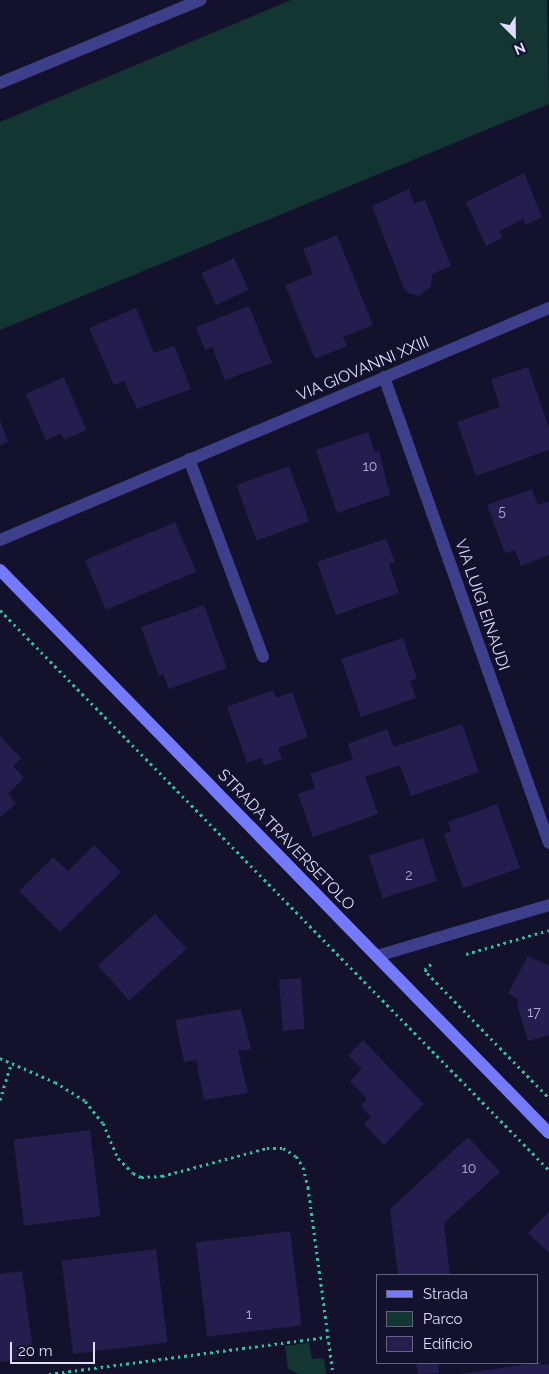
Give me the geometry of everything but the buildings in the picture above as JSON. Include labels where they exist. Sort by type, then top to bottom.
[{"type":"main road","name":"STRADA TRAVERSETOLO","points":[[0,570],[549,1133]]},
{"type":"street","points":[[0,83],[200,0]]},
{"type":"street","name":"VIA GIOVANNI XXIII","points":[[0,540],[549,308]]},
{"type":"street","name":"VIA LUIGI EINAUDI","points":[[384,377],[549,843]]},
{"type":"street","points":[[189,459],[263,658]]},
{"type":"street","points":[[377,956],[549,905]]},
{"type":"path","points":[[0,610],[549,1170]]},
{"type":"path","points":[[457,957],[549,930]]},
{"type":"path","points":[[438,962],[429,965],[425,969],[427,974],[549,1098]]},
{"type":"path","points":[[0,1058],[55,1082],[85,1100],[103,1123],[118,1158],[141,1177],[162,1176],[267,1148],[283,1148],[296,1156],[306,1175],[333,1374]]},
{"type":"path","points":[[0,1100],[11,1064]]},
{"type":"path","points":[[49,1374],[328,1337]]},
{"type":"green space","points":[[291,0],[547,0],[549,104],[0,330],[0,122]]},
{"type":"green space","points":[[309,1343],[312,1359],[324,1358],[326,1374],[299,1374],[288,1369],[285,1346]]}]
